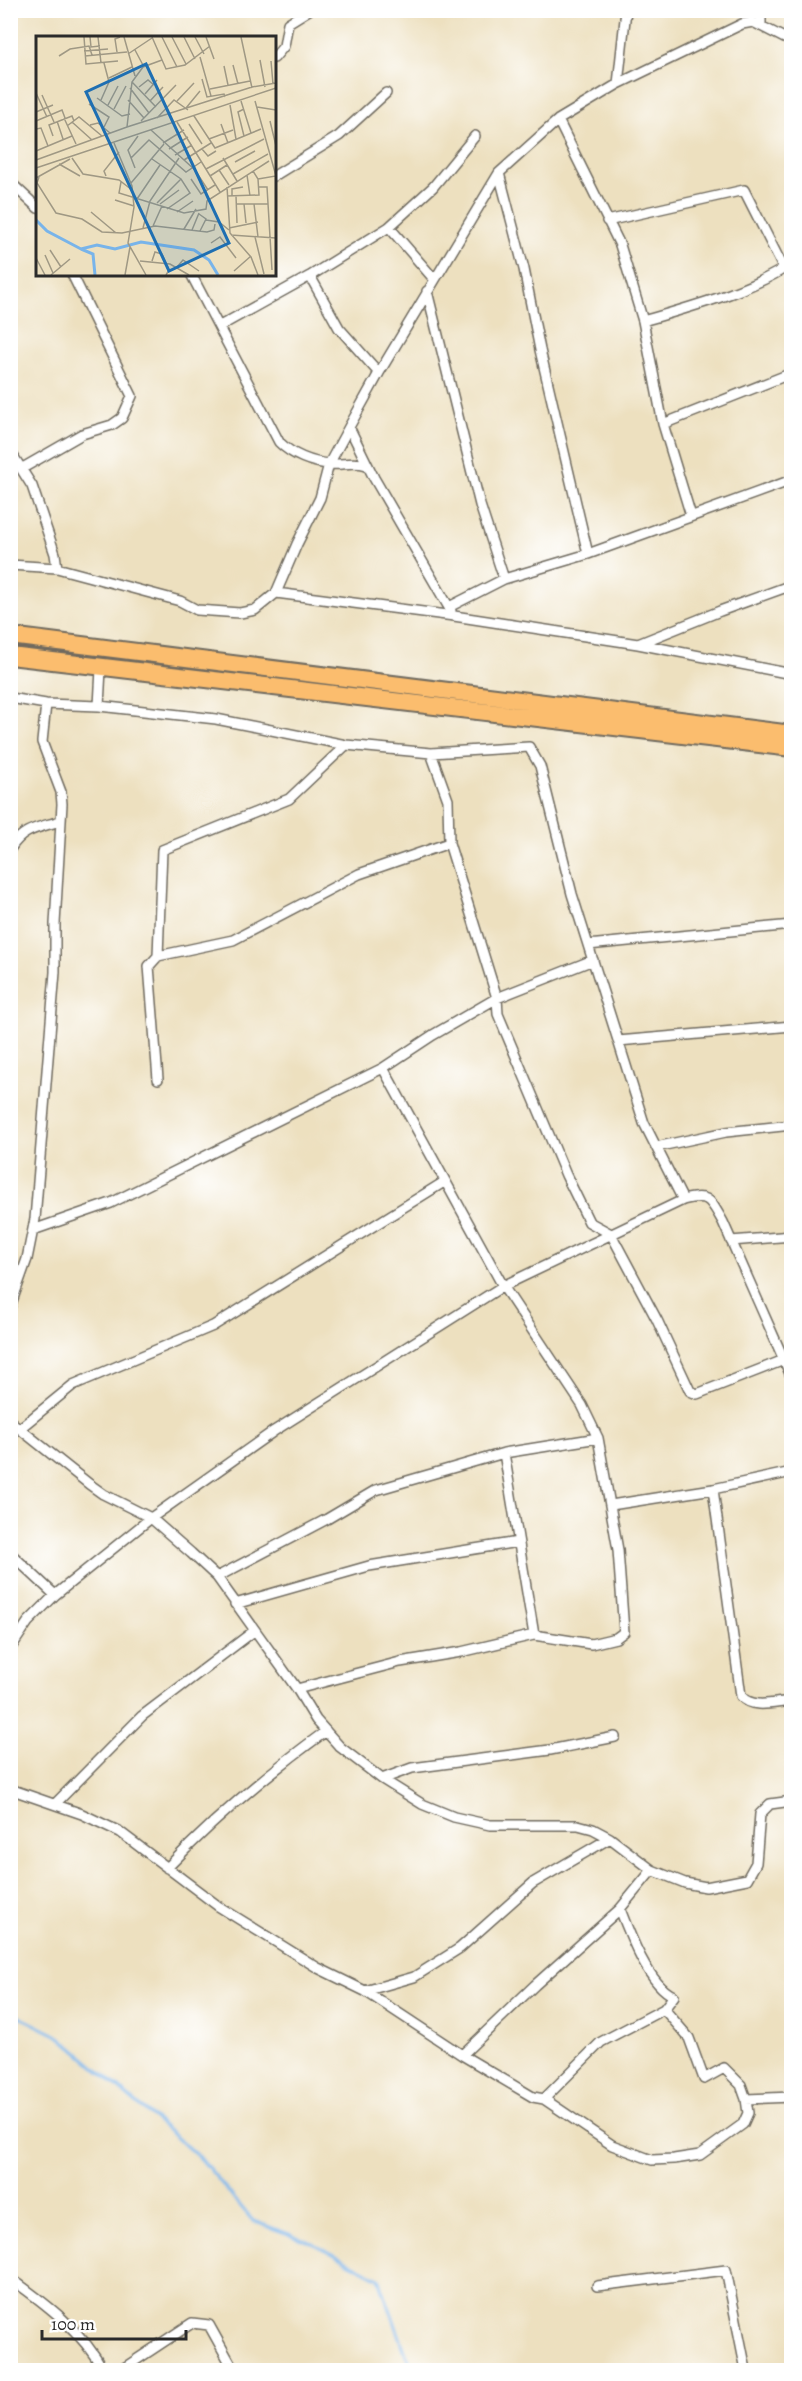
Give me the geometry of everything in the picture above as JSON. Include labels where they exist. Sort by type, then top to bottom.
[{"type":"highway","points":[[10,636],[792,734]]},
{"type":"highway","points":[[10,656],[101,669],[792,748]]},
{"type":"street","points":[[276,56],[284,46],[288,23],[309,10]]},
{"type":"street","points":[[618,84],[626,10]]},
{"type":"street","points":[[761,10],[761,25]]},
{"type":"street","points":[[10,565],[57,568],[180,601],[197,610],[240,613],[255,610],[276,593],[320,498],[329,464],[379,373],[499,173],[558,120],[618,84],[742,24],[753,21],[792,42]]},
{"type":"street","points":[[276,175],[339,136],[386,93]]},
{"type":"street","points":[[558,120],[620,245],[643,321],[663,424],[691,516]]},
{"type":"street","points":[[220,326],[310,276],[389,227],[433,187],[475,136]]},
{"type":"street","points":[[499,173],[524,269],[540,350],[588,554]]},
{"type":"street","points":[[10,182],[36,206]]},
{"type":"street","points":[[607,220],[744,190],[788,266],[703,302],[643,321]]},
{"type":"street","points":[[389,227],[434,279]]},
{"type":"street","points":[[21,469],[82,434],[112,425],[122,418],[132,396],[73,276]]},
{"type":"street","points":[[192,276],[279,442],[287,451],[329,464],[356,462],[368,465]]},
{"type":"street","points":[[310,276],[339,328],[379,373]]},
{"type":"street","points":[[427,291],[480,505],[504,579]]},
{"type":"street","points":[[663,424],[792,373]]},
{"type":"street","points":[[349,427],[368,465],[452,611]]},
{"type":"street","points":[[10,451],[32,486],[55,554],[57,568]]},
{"type":"street","points":[[452,611],[504,579],[588,554],[792,480]]},
{"type":"street","points":[[638,644],[720,610],[792,585]]},
{"type":"street","points":[[276,593],[452,611],[792,674]]},
{"type":"street","points":[[99,706],[101,669]]},
{"type":"street","points":[[10,698],[46,704],[99,706],[216,719],[346,745],[431,753],[529,747],[540,766],[572,894],[644,1123],[683,1200]]},
{"type":"street","points":[[11,1305],[27,1259],[33,1230],[55,972],[61,792],[42,742],[46,704]]},
{"type":"street","points":[[158,957],[162,850],[289,800],[346,745]]},
{"type":"street","points":[[431,753],[448,800],[449,843],[497,998],[498,1014],[566,1175],[589,1222],[610,1234],[657,1320],[690,1391],[697,1394],[708,1391],[788,1360]]},
{"type":"street","points":[[10,849],[16,839],[27,831],[60,821]]},
{"type":"street","points":[[158,1079],[149,966],[158,957],[233,940],[358,874],[449,843]]},
{"type":"street","points":[[588,945],[792,925]]},
{"type":"street","points":[[33,1230],[111,1203],[383,1068],[433,1035],[497,998],[593,960]]},
{"type":"street","points":[[618,1041],[792,1026]]},
{"type":"street","points":[[297,1689],[400,1662],[461,1652],[534,1635],[591,1644],[616,1638],[624,1632],[612,1505],[598,1438],[582,1406],[503,1286],[383,1068]]},
{"type":"street","points":[[656,1147],[726,1132],[792,1125]]},
{"type":"street","points":[[19,1429],[73,1385],[213,1326],[444,1182]]},
{"type":"street","points":[[10,1649],[28,1622],[55,1595],[151,1518],[274,1431],[503,1286],[683,1200],[699,1196],[710,1201],[788,1360],[792,1378]]},
{"type":"street","points":[[731,1241],[792,1236]]},
{"type":"street","points":[[10,1421],[96,1489],[151,1518],[217,1577],[340,1748],[382,1779],[422,1804],[454,1817],[490,1825],[578,1825],[593,1829],[610,1838],[666,1878],[706,1887],[747,1879],[756,1863],[760,1814],[770,1804],[792,1802]]},
{"type":"street","points":[[217,1577],[327,1519],[376,1490],[504,1453],[598,1438]]},
{"type":"street","points":[[504,1453],[534,1635]]},
{"type":"street","points":[[612,1505],[713,1489],[792,1472]]},
{"type":"street","points":[[713,1489],[741,1696],[746,1702],[754,1704],[792,1701]]},
{"type":"street","points":[[235,1604],[369,1566],[518,1542]]},
{"type":"street","points":[[10,1553],[55,1595]]},
{"type":"street","points":[[56,1803],[142,1716],[254,1631]]},
{"type":"street","points":[[167,1868],[215,1819],[277,1767],[326,1731]]},
{"type":"street","points":[[382,1779],[412,1768],[550,1750],[615,1737]]},
{"type":"street","points":[[10,1789],[56,1803],[120,1832],[218,1906],[308,1962],[345,1983],[365,1991],[462,2055],[533,2097],[544,2099],[612,2145],[652,2160],[700,2155],[743,2124],[748,2113],[741,2085],[724,2068],[704,2079],[689,2038],[663,2008]]},
{"type":"street","points":[[365,1991],[414,1977],[460,1948],[532,1882],[610,1838]]},
{"type":"street","points":[[462,2055],[543,1977],[620,1909],[652,1870]]},
{"type":"street","points":[[544,2099],[601,2042],[663,2008],[674,1996],[664,1992],[634,1945],[620,1909]]},
{"type":"street","points":[[746,2099],[792,2097]]},
{"type":"street","points":[[597,2286],[726,2270],[746,2370]]},
{"type":"street","points":[[10,2278],[43,2301],[75,2332],[103,2370]]},
{"type":"street","points":[[121,2370],[192,2323],[197,2322],[209,2325],[234,2370]]},
{"type":"waterway","points":[[10,2012],[60,2037],[201,2159],[253,2221],[308,2241],[379,2278],[409,2363],[415,2370]]}]
